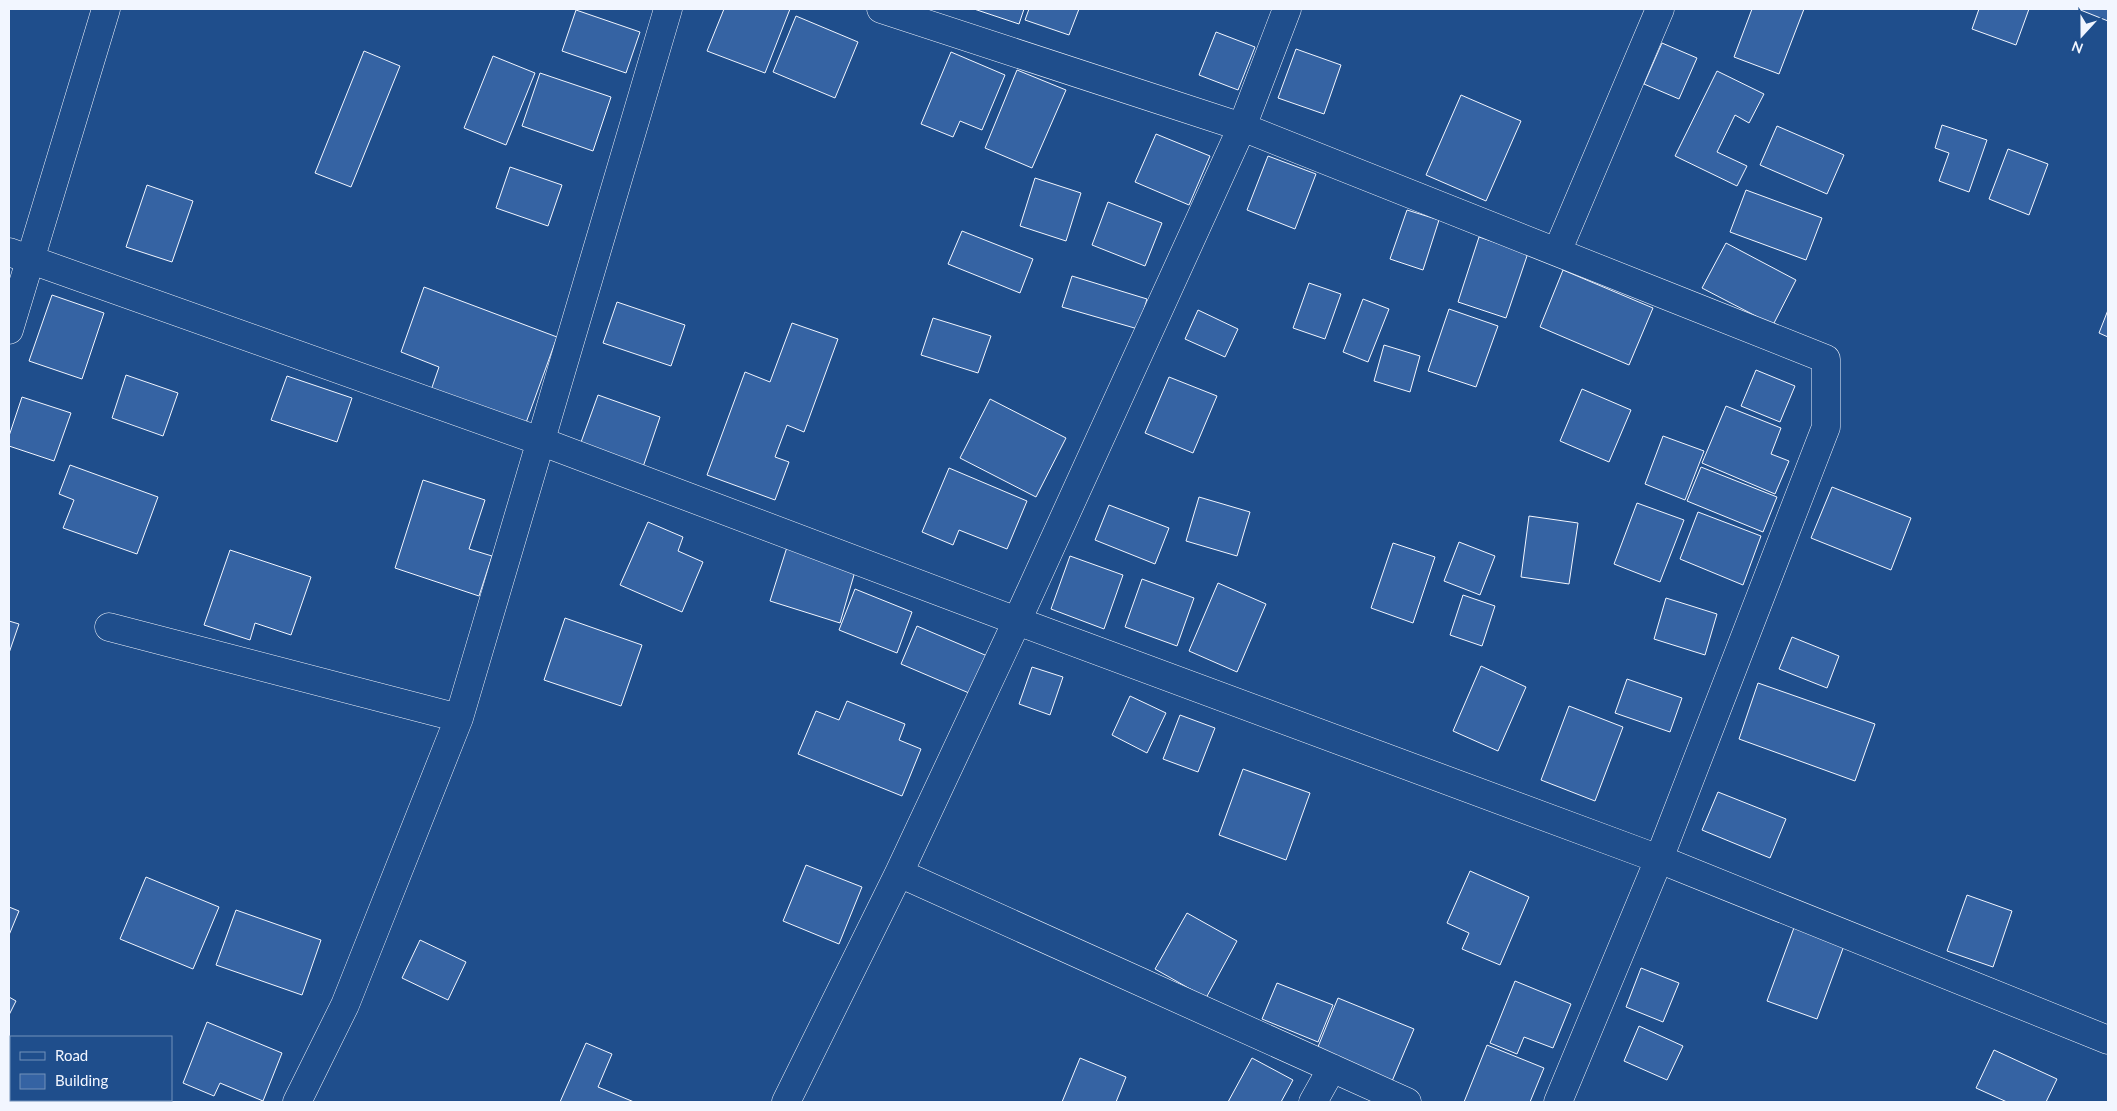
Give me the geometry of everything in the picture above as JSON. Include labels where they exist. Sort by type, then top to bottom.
[{"type":"street","points":[[9,330],[20,256],[106,9]]},
{"type":"street","points":[[297,1102],[345,1005],[459,718],[668,9]]},
{"type":"street","points":[[881,9],[1242,128],[1826,359],[1826,427],[1659,859],[1558,1102]]},
{"type":"street","points":[[786,1102],[899,873],[1242,128],[1287,9]]},
{"type":"street","points":[[1557,252],[1660,9]]},
{"type":"street","points":[[20,256],[540,441],[1016,621],[1659,859],[2108,1040]]},
{"type":"street","points":[[109,627],[459,718]]},
{"type":"street","points":[[899,873],[1408,1102]]},
{"type":"street","points":[[1313,1102],[1332,1068]]},
{"type":"building","points":[[724,9],[790,9],[765,73],[707,51]]},
{"type":"building","points":[[974,9],[1024,9],[1019,24]]},
{"type":"building","points":[[1029,9],[1079,9],[1069,35],[1025,20]]},
{"type":"building","points":[[1752,9],[1804,9],[1779,74],[1734,57]]},
{"type":"building","points":[[1979,9],[2029,9],[2016,45],[1972,29]]},
{"type":"building","points":[[2078,9],[2108,9],[2108,21]]},
{"type":"building","points":[[576,10],[640,32],[626,73],[562,51]]},
{"type":"building","points":[[796,16],[858,42],[835,98],[773,72]]},
{"type":"building","points":[[1216,32],[1255,47],[1238,90],[1199,75]]},
{"type":"building","points":[[1662,43],[1697,58],[1679,99],[1644,84]]},
{"type":"building","points":[[1296,49],[1341,65],[1324,114],[1278,98]]},
{"type":"building","points":[[364,51],[400,66],[351,187],[315,173]]},
{"type":"building","points":[[951,52],[1005,75],[982,130],[960,121],[953,137],[921,124]]},
{"type":"building","points":[[493,56],[535,73],[506,145],[464,128]]},
{"type":"building","points":[[1017,70],[1066,90],[1032,168],[985,148]]},
{"type":"building","points":[[1717,71],[1764,94],[1749,123],[1735,115],[1717,152],[1747,166],[1737,186],[1675,156]]},
{"type":"building","points":[[540,73],[611,97],[593,151],[522,126]]},
{"type":"building","points":[[1461,95],[1521,121],[1486,201],[1426,175]]},
{"type":"building","points":[[1942,125],[1987,140],[1969,192],[1939,181],[1949,153],[1935,148]]},
{"type":"building","points":[[1777,126],[1844,155],[1827,194],[1760,165]]},
{"type":"building","points":[[1156,134],[1210,156],[1189,205],[1135,182]]},
{"type":"building","points":[[2008,149],[2048,164],[2029,215],[1989,199]]},
{"type":"building","points":[[1268,156],[1316,174],[1295,229],[1247,210]]},
{"type":"building","points":[[510,167],[562,185],[548,226],[496,208]]},
{"type":"building","points":[[1035,178],[1081,193],[1066,241],[1020,226]]},
{"type":"building","points":[[147,185],[193,201],[172,262],[126,247]]},
{"type":"building","points":[[1746,190],[1822,218],[1806,260],[1730,232]]},
{"type":"building","points":[[1108,202],[1162,223],[1145,266],[1092,245]]},
{"type":"building","points":[[1407,210],[1439,220],[1423,270],[1390,259]]},
{"type":"building","points":[[962,231],[1033,259],[1020,293],[948,264]]},
{"type":"building","points":[[1479,237],[1528,253],[1506,318],[1458,302]]},
{"type":"building","points":[[1726,243],[1796,280],[1773,325],[1702,288]]},
{"type":"building","points":[[1563,270],[1653,308],[1629,365],[1540,327]]},
{"type":"building","points":[[1072,276],[1147,299],[1138,329],[1062,307]]},
{"type":"building","points":[[1309,283],[1341,294],[1325,339],[1293,328]]},
{"type":"building","points":[[424,287],[557,337],[523,431],[429,396],[439,367],[401,352]]},
{"type":"building","points":[[52,295],[104,313],[82,379],[29,361]]},
{"type":"building","points":[[1363,299],[1389,309],[1368,362],[1343,352]]},
{"type":"building","points":[[617,302],[685,325],[671,366],[603,343]]},
{"type":"building","points":[[1449,309],[1498,326],[1476,387],[1428,371]]},
{"type":"building","points":[[1198,310],[1238,329],[1225,357],[1185,339]]},
{"type":"building","points":[[2108,310],[2108,337],[2099,333]]},
{"type":"building","points":[[933,318],[991,336],[978,373],[921,355]]},
{"type":"building","points":[[792,323],[838,339],[804,432],[787,425],[775,457],[789,462],[775,500],[707,475],[745,372],[770,382]]},
{"type":"building","points":[[1384,345],[1420,356],[1410,392],[1374,381]]},
{"type":"building","points":[[1756,370],[1795,386],[1780,422],[1741,406]]},
{"type":"building","points":[[126,375],[178,393],[163,436],[112,418]]},
{"type":"building","points":[[287,376],[352,398],[337,442],[271,420]]},
{"type":"building","points":[[1169,377],[1217,396],[1193,453],[1145,433]]},
{"type":"building","points":[[1582,389],[1631,410],[1609,462],[1560,441]]},
{"type":"building","points":[[598,395],[660,417],[643,467],[580,445]]},
{"type":"building","points":[[22,397],[71,413],[54,461],[9,446],[9,436]]},
{"type":"building","points":[[990,399],[1066,438],[1036,497],[960,458]]},
{"type":"building","points":[[1726,406],[1781,428],[1771,454],[1789,461],[1775,494],[1702,463]]},
{"type":"building","points":[[1663,436],[1704,451],[1685,500],[1645,484]]},
{"type":"building","points":[[70,465],[158,497],[137,554],[63,528],[74,500],[59,494]]},
{"type":"building","points":[[1701,467],[1777,497],[1763,532],[1687,501]]},
{"type":"building","points":[[949,468],[1027,501],[1007,549],[959,530],[953,545],[922,532]]},
{"type":"building","points":[[423,480],[485,500],[469,549],[492,556],[479,596],[395,568]]},
{"type":"building","points":[[1832,487],[1911,518],[1891,570],[1811,538]]},
{"type":"building","points":[[1199,497],[1250,512],[1237,556],[1186,541]]},
{"type":"building","points":[[1637,503],[1684,520],[1660,582],[1614,564]]},
{"type":"building","points":[[1109,505],[1169,528],[1155,564],[1095,540]]},
{"type":"building","points":[[1698,512],[1761,536],[1743,585],[1680,559]]},
{"type":"building","points":[[1529,516],[1578,523],[1569,584],[1521,577]]},
{"type":"building","points":[[648,522],[683,537],[678,551],[703,562],[682,612],[620,585]]},
{"type":"building","points":[[1459,542],[1495,556],[1480,595],[1444,581]]},
{"type":"building","points":[[1393,543],[1435,557],[1413,623],[1371,608]]},
{"type":"building","points":[[787,547],[856,568],[840,623],[770,601]]},
{"type":"building","points":[[230,550],[311,577],[291,635],[255,623],[250,640],[204,625]]},
{"type":"building","points":[[1070,556],[1123,575],[1104,629],[1051,609]]},
{"type":"building","points":[[1142,579],[1194,598],[1177,646],[1125,627]]},
{"type":"building","points":[[1218,583],[1266,604],[1237,672],[1189,651]]},
{"type":"building","points":[[855,589],[912,612],[897,653],[839,630]]},
{"type":"building","points":[[1463,595],[1495,606],[1482,646],[1450,635]]},
{"type":"building","points":[[1666,598],[1717,614],[1705,655],[1654,639]]},
{"type":"building","points":[[565,618],[642,645],[621,706],[544,680]]},
{"type":"building","points":[[9,621],[19,624],[9,653]]},
{"type":"building","points":[[917,626],[992,658],[976,696],[901,664]]},
{"type":"building","points":[[1792,637],[1839,656],[1827,688],[1779,669]]},
{"type":"building","points":[[1481,666],[1526,687],[1498,751],[1453,731]]},
{"type":"building","points":[[1032,667],[1063,677],[1050,715],[1019,704]]},
{"type":"building","points":[[1627,679],[1682,698],[1670,732],[1615,713]]},
{"type":"building","points":[[1758,683],[1875,724],[1855,781],[1739,739]]},
{"type":"building","points":[[1130,696],[1166,713],[1147,753],[1112,735]]},
{"type":"building","points":[[847,701],[905,724],[899,740],[921,749],[902,796],[798,754],[816,711],[839,720]]},
{"type":"building","points":[[1569,706],[1623,727],[1595,801],[1541,780]]},
{"type":"building","points":[[1180,715],[1215,728],[1198,772],[1163,759]]},
{"type":"building","points":[[1243,769],[1310,793],[1286,860],[1219,835]]},
{"type":"building","points":[[1718,792],[1786,819],[1770,858],[1702,830]]},
{"type":"building","points":[[806,865],[862,887],[839,944],[783,921]]},
{"type":"building","points":[[1470,871],[1529,897],[1500,965],[1462,949],[1469,933],[1447,923]]},
{"type":"building","points":[[146,877],[219,907],[193,969],[120,939]]},
{"type":"building","points":[[1967,895],[2012,911],[1993,967],[1947,951]]},
{"type":"building","points":[[9,907],[19,911],[9,935]]},
{"type":"building","points":[[236,910],[321,940],[302,995],[216,965]]},
{"type":"building","points":[[1187,913],[1237,941],[1206,998],[1155,969]]},
{"type":"building","points":[[1795,925],[1845,943],[1817,1019],[1767,1001]]},
{"type":"building","points":[[420,940],[466,962],[448,1000],[402,978]]},
{"type":"building","points":[[1641,968],[1679,983],[1663,1022],[1626,1007]]},
{"type":"building","points":[[1515,981],[1571,1004],[1553,1048],[1524,1037],[1517,1054],[1490,1043]]},
{"type":"building","points":[[1277,983],[1333,1005],[1318,1042],[1262,1019]]},
{"type":"building","points":[[9,997],[16,1001],[9,1015]]},
{"type":"building","points":[[1338,998],[1414,1029],[1390,1086],[1315,1054]]},
{"type":"building","points":[[207,1022],[282,1053],[263,1101],[220,1083],[214,1096],[183,1083]]},
{"type":"building","points":[[1639,1026],[1683,1046],[1667,1080],[1624,1061]]},
{"type":"building","points":[[586,1043],[612,1054],[598,1087],[634,1102],[560,1102]]},
{"type":"building","points":[[1487,1045],[1544,1068],[1530,1102],[1464,1102]]},
{"type":"building","points":[[1994,1050],[2057,1079],[2046,1102],[2007,1102],[1976,1088]]},
{"type":"building","points":[[1080,1058],[1126,1077],[1116,1102],[1062,1102]]},
{"type":"building","points":[[1252,1058],[1293,1080],[1281,1102],[1228,1102]]}]
